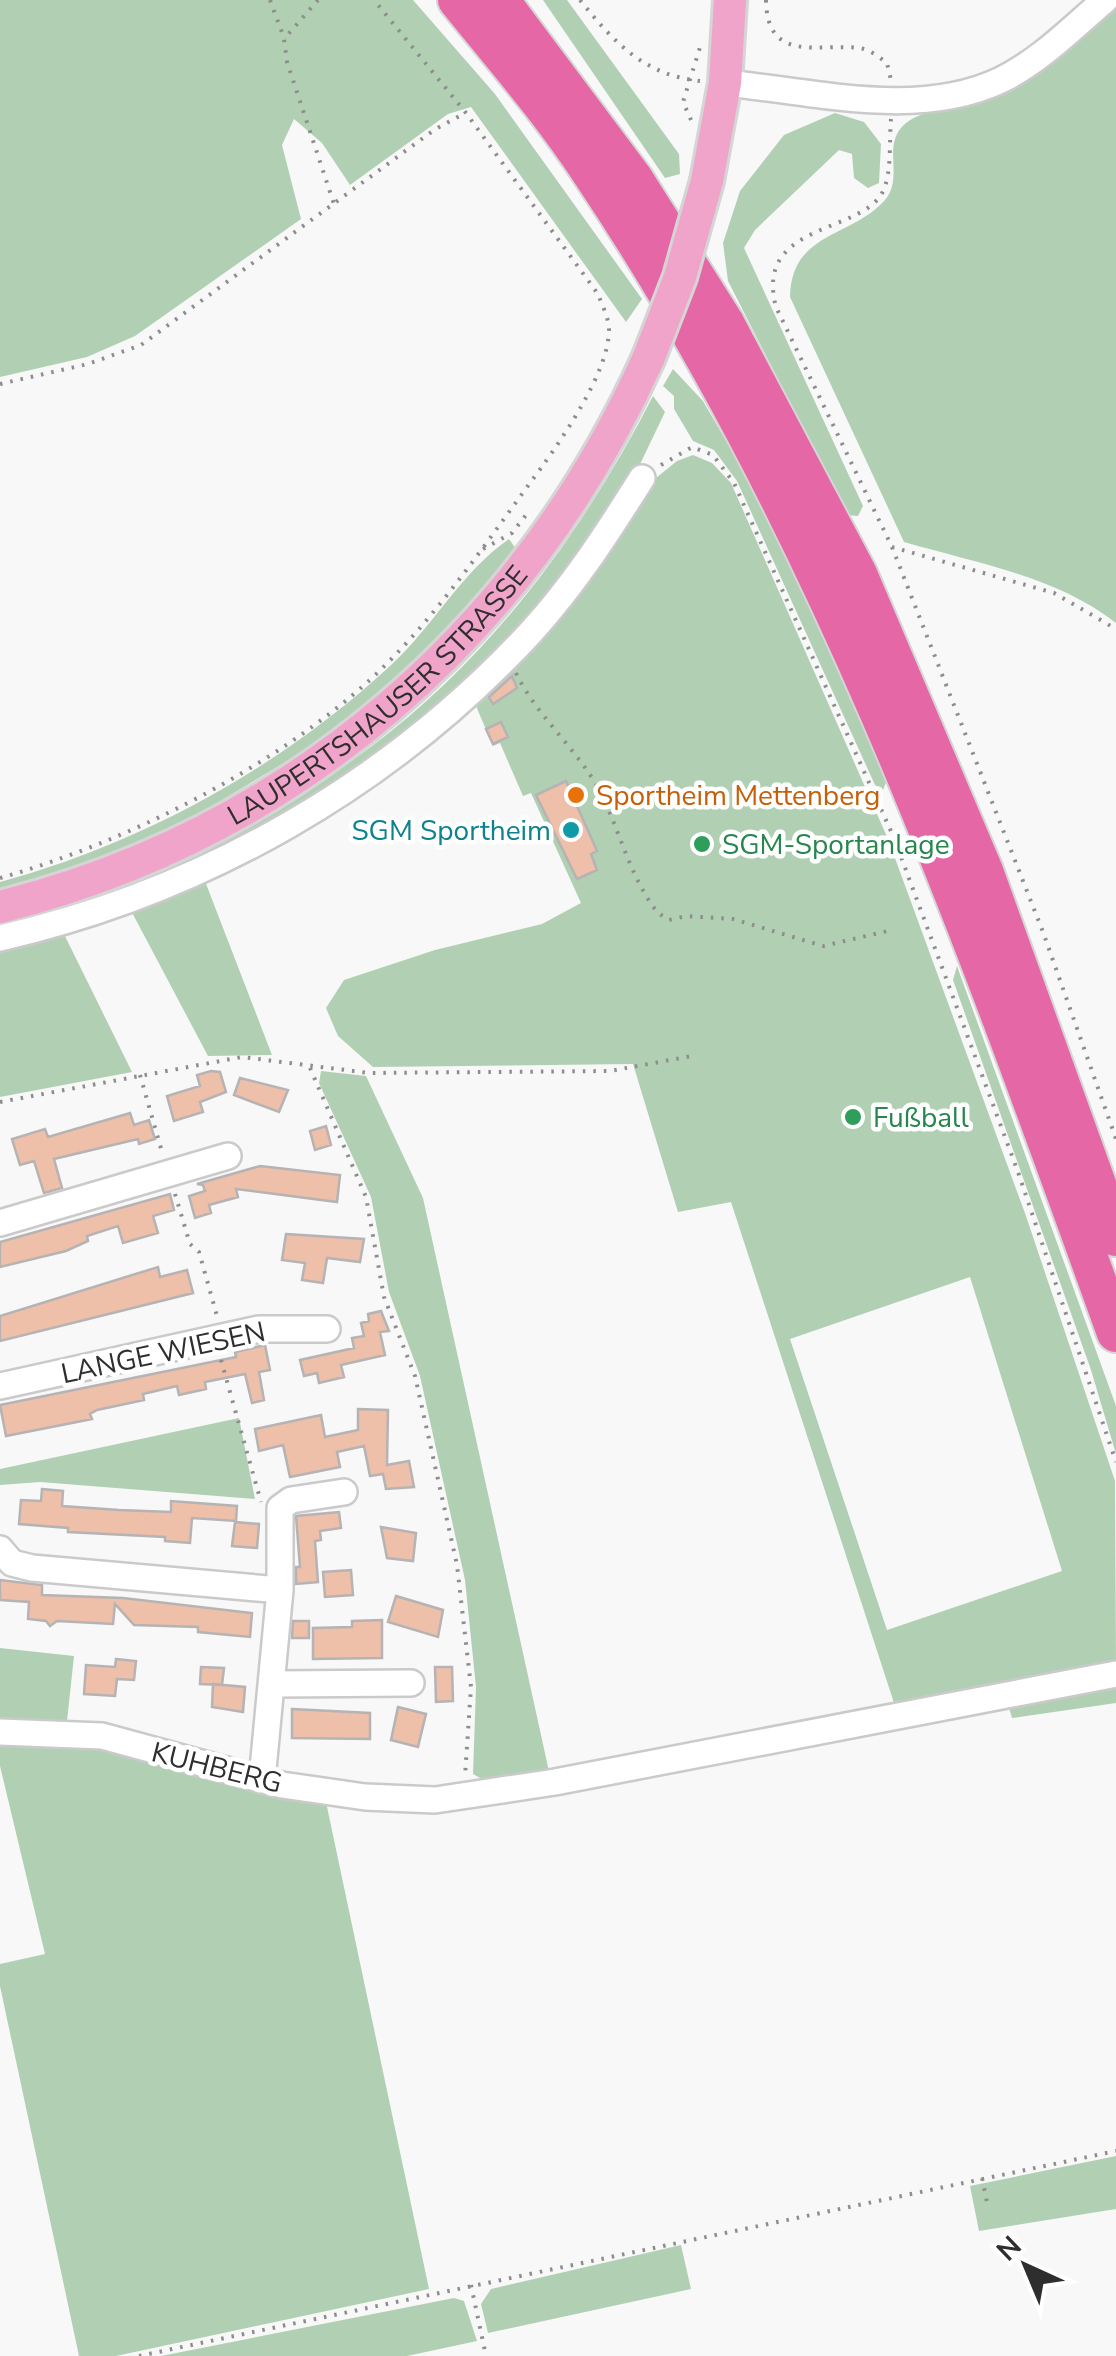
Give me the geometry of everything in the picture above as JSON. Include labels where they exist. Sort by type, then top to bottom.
[{"type":"highway","points":[[457,0],[535,96],[644,255],[738,416],[827,590],[952,882],[1116,1333]]},
{"type":"highway","points":[[500,0],[634,179],[725,324],[858,574],[984,871],[1116,1238]]},
{"type":"main road","name":"LAUPERTSHAUSER STRASSE","points":[[0,907],[113,872],[215,827],[282,787],[393,706],[510,587],[546,540],[620,420],[680,277],[707,181],[725,83],[730,0]]},
{"type":"street","points":[[436,0],[535,96]]},
{"type":"street","points":[[522,0],[576,73],[634,179]]},
{"type":"street","points":[[725,83],[891,100],[957,95],[1004,78],[1046,50],[1106,0]]},
{"type":"street","points":[[0,938],[41,929],[180,880],[300,821],[394,756],[508,656],[592,558],[642,478]]},
{"type":"street","points":[[0,1223],[228,1156]]},
{"type":"street","name":"LANGE WIESEN","points":[[0,1386],[259,1329],[327,1330]]},
{"type":"street","points":[[262,1780],[274,1684],[280,1508],[291,1500],[344,1492]]},
{"type":"street","points":[[0,1550],[12,1563],[32,1568],[280,1590]]},
{"type":"street","name":"KUHBERG","points":[[0,1732],[102,1736],[262,1780],[338,1794],[435,1800],[1116,1674]]},
{"type":"street","points":[[274,1684],[411,1682]]},
{"type":"path","points":[[270,0],[334,204]]},
{"type":"path","points":[[284,39],[318,0]]},
{"type":"path","points":[[0,878],[160,819],[322,718],[371,678],[414,634],[557,447],[607,349],[609,326],[598,294],[466,113],[374,0]]},
{"type":"path","points":[[580,0],[621,50],[638,62],[688,80],[725,83]]},
{"type":"path","points":[[766,0],[771,26],[793,46],[812,50],[861,48],[887,63],[891,100],[884,191],[777,261],[770,284],[776,307],[892,547],[1043,932],[1116,1140]]},
{"type":"path","points":[[691,121],[683,102],[703,39]]},
{"type":"path","points":[[0,384],[88,364],[140,345],[434,130],[466,113]]},
{"type":"path","points":[[642,478],[692,448],[712,455],[734,483],[894,838],[1018,1172],[1116,1462]]},
{"type":"path","points":[[892,547],[1054,593],[1116,629]]},
{"type":"path","points":[[508,656],[531,704],[552,720],[573,758],[598,788],[658,913],[669,920],[686,916],[733,919],[824,946],[892,930]]},
{"type":"path","points":[[0,1102],[242,1056],[310,1068],[369,1072],[610,1071],[692,1056]]},
{"type":"path","points":[[310,1068],[366,1197],[384,1297],[415,1376],[457,1565],[471,1686],[464,1796]]},
{"type":"path","points":[[140,1075],[190,1244],[199,1252],[232,1408],[240,1418],[260,1502],[280,1508]]},
{"type":"path","points":[[139,2356],[1116,2151]]},
{"type":"path","points":[[982,2178],[987,2202]]},
{"type":"path","points":[[471,2285],[486,2356]]},
{"type":"green space","points":[[0,0],[413,0],[495,94],[642,299],[626,322],[471,107],[448,114],[350,185],[322,143],[294,119],[282,145],[301,219],[135,336],[87,357],[0,377]]},
{"type":"green space","points":[[543,0],[567,0],[679,154],[680,174],[665,178]]},
{"type":"green space","points":[[1116,9],[1116,623],[1042,582],[904,542],[790,297],[800,260],[825,238],[871,212],[891,191],[893,150],[898,131],[906,123],[926,113],[1014,90]]},
{"type":"green space","points":[[835,113],[864,122],[881,144],[879,183],[868,188],[854,178],[852,154],[839,150],[755,230],[744,248],[863,506],[858,516],[847,515],[728,281],[723,243],[740,191],[784,135]]},
{"type":"green space","points":[[673,369],[703,401],[761,501],[887,780],[883,790],[875,785],[737,481],[714,450],[693,441],[674,409],[674,396],[663,386]]},
{"type":"green space","points":[[653,396],[665,412],[631,483],[578,562],[515,637],[392,752],[199,867],[197,856],[351,761],[457,672],[532,587],[566,541]]},
{"type":"green space","points":[[693,455],[712,463],[731,483],[888,839],[1026,1216],[1115,1481],[1116,1663],[895,1706],[731,1202],[678,1212],[633,1064],[373,1067],[338,1036],[326,1008],[344,980],[435,950],[542,924],[581,903],[531,793],[523,796],[500,743],[493,746],[473,699],[646,486],[677,461]],"holes":[[[970,1277],[1062,1571],[887,1630],[790,1339]]]},
{"type":"green space","points":[[577,480],[433,654],[332,734],[134,853],[0,897],[0,882],[53,866],[158,823],[208,797],[303,737],[390,666],[492,552],[509,539],[516,549],[547,505]]},
{"type":"green space","points":[[203,876],[272,1055],[208,1056],[128,905]]},
{"type":"green space","points":[[61,928],[132,1072],[0,1097],[0,943]]},
{"type":"green space","points":[[957,966],[1116,1406],[1116,1454],[1091,1370],[953,980]]},
{"type":"green space","points":[[321,1071],[366,1076],[423,1198],[550,1776],[494,1786],[473,1774],[476,1687],[465,1580],[420,1376],[389,1292],[371,1197],[319,1083]]},
{"type":"green space","points":[[239,1418],[255,1499],[40,1482],[0,1485],[0,1469]]},
{"type":"green space","points":[[0,1648],[74,1656],[67,1721],[0,1721]]},
{"type":"green space","points":[[1116,1683],[1116,1703],[1012,1718],[1008,1704]]},
{"type":"green space","points":[[0,1743],[91,1746],[141,1755],[326,1802],[429,2289],[116,2356],[79,2356],[0,1986],[0,1964],[45,1954],[0,1766]]},
{"type":"green space","points":[[1116,2156],[1116,2209],[979,2231],[970,2186]]},
{"type":"green space","points":[[681,2245],[691,2289],[488,2333],[481,2304],[491,2289]]},
{"type":"green space","points":[[454,2298],[464,2301],[477,2341],[407,2356],[161,2356]]},
{"type":"building","points":[[512,676],[517,688],[493,704],[489,697]]},
{"type":"building","points":[[501,722],[508,737],[493,744],[486,729]]},
{"type":"building","name":"SGM Sportheim","points":[[566,781],[597,851],[591,854],[597,870],[577,879],[536,795]]},
{"type":"building","points":[[220,1072],[226,1092],[200,1102],[203,1112],[174,1121],[167,1096],[200,1086],[197,1075]]},
{"type":"building","points":[[240,1078],[288,1090],[279,1112],[234,1095]]},
{"type":"building","points":[[130,1113],[134,1125],[149,1120],[155,1139],[139,1144],[138,1139],[54,1159],[62,1188],[44,1193],[34,1161],[20,1165],[12,1139],[45,1129],[48,1137]]},
{"type":"building","points":[[326,1126],[331,1145],[315,1150],[310,1131]]},
{"type":"building","points":[[260,1166],[340,1175],[337,1202],[236,1189],[238,1197],[209,1205],[211,1213],[195,1218],[189,1196],[205,1191],[203,1185],[197,1184]]},
{"type":"building","points":[[170,1194],[174,1210],[153,1216],[158,1233],[123,1243],[118,1226],[87,1236],[88,1241],[66,1251],[0,1267],[0,1242]]},
{"type":"building","points":[[286,1234],[364,1239],[360,1262],[327,1258],[323,1283],[302,1280],[305,1263],[282,1260]]},
{"type":"building","points":[[158,1267],[160,1277],[187,1270],[193,1293],[0,1341],[0,1316]]},
{"type":"building","points":[[381,1311],[389,1331],[380,1332],[385,1355],[341,1365],[344,1377],[319,1383],[317,1373],[304,1376],[300,1360],[354,1348],[352,1338],[364,1336],[361,1323],[369,1321],[368,1314]]},
{"type":"building","points":[[265,1345],[270,1370],[259,1372],[264,1400],[252,1403],[245,1374],[205,1382],[206,1389],[179,1395],[177,1386],[143,1394],[144,1400],[97,1410],[90,1414],[92,1419],[6,1436],[0,1405],[236,1357],[235,1352]]},
{"type":"building","points":[[358,1409],[388,1410],[387,1465],[409,1461],[414,1487],[386,1489],[383,1474],[370,1476],[364,1446],[337,1452],[340,1467],[290,1477],[283,1445],[259,1451],[255,1429],[321,1415],[325,1437],[358,1430]]},
{"type":"building","points":[[42,1489],[63,1491],[62,1506],[171,1512],[171,1501],[237,1506],[236,1521],[192,1518],[190,1543],[165,1541],[165,1537],[68,1532],[68,1528],[19,1524],[21,1500],[41,1501]]},
{"type":"building","points":[[339,1512],[341,1528],[320,1531],[321,1540],[315,1541],[318,1582],[296,1584],[296,1567],[300,1567],[296,1516]]},
{"type":"building","points":[[235,1522],[259,1524],[257,1548],[232,1546]]},
{"type":"building","points":[[381,1527],[416,1533],[413,1561],[387,1558]]},
{"type":"building","points":[[351,1570],[353,1595],[325,1597],[323,1572]]},
{"type":"building","points":[[0,1580],[42,1585],[42,1595],[123,1598],[252,1613],[250,1637],[198,1632],[198,1627],[134,1625],[115,1604],[113,1624],[57,1621],[50,1626],[46,1621],[28,1619],[29,1602],[0,1600]]},
{"type":"building","points":[[396,1596],[443,1610],[438,1637],[388,1622]]},
{"type":"building","points":[[382,1620],[382,1658],[313,1659],[313,1628],[352,1627],[352,1621]]},
{"type":"building","points":[[293,1621],[309,1621],[309,1638],[292,1638]]},
{"type":"building","points":[[116,1659],[136,1661],[134,1680],[117,1679],[115,1696],[84,1694],[86,1665],[115,1667]]},
{"type":"building","points":[[201,1667],[224,1668],[222,1685],[200,1684]]},
{"type":"building","points":[[435,1667],[452,1667],[453,1701],[436,1702]]},
{"type":"building","points":[[213,1684],[245,1687],[243,1712],[212,1707]]},
{"type":"building","points":[[398,1707],[426,1714],[418,1747],[391,1740]]},
{"type":"building","points":[[292,1709],[370,1713],[370,1739],[292,1738]]},
{"type":"place","name":"Sportheim Mettenberg","points":[[576,795]]},
{"type":"place","name":"SGM Sportheim","points":[[571,830]]},
{"type":"place","name":"SGM-Sportanlage","points":[[702,844]]},
{"type":"place","name":"Fußball","points":[[853,1117]]}]
